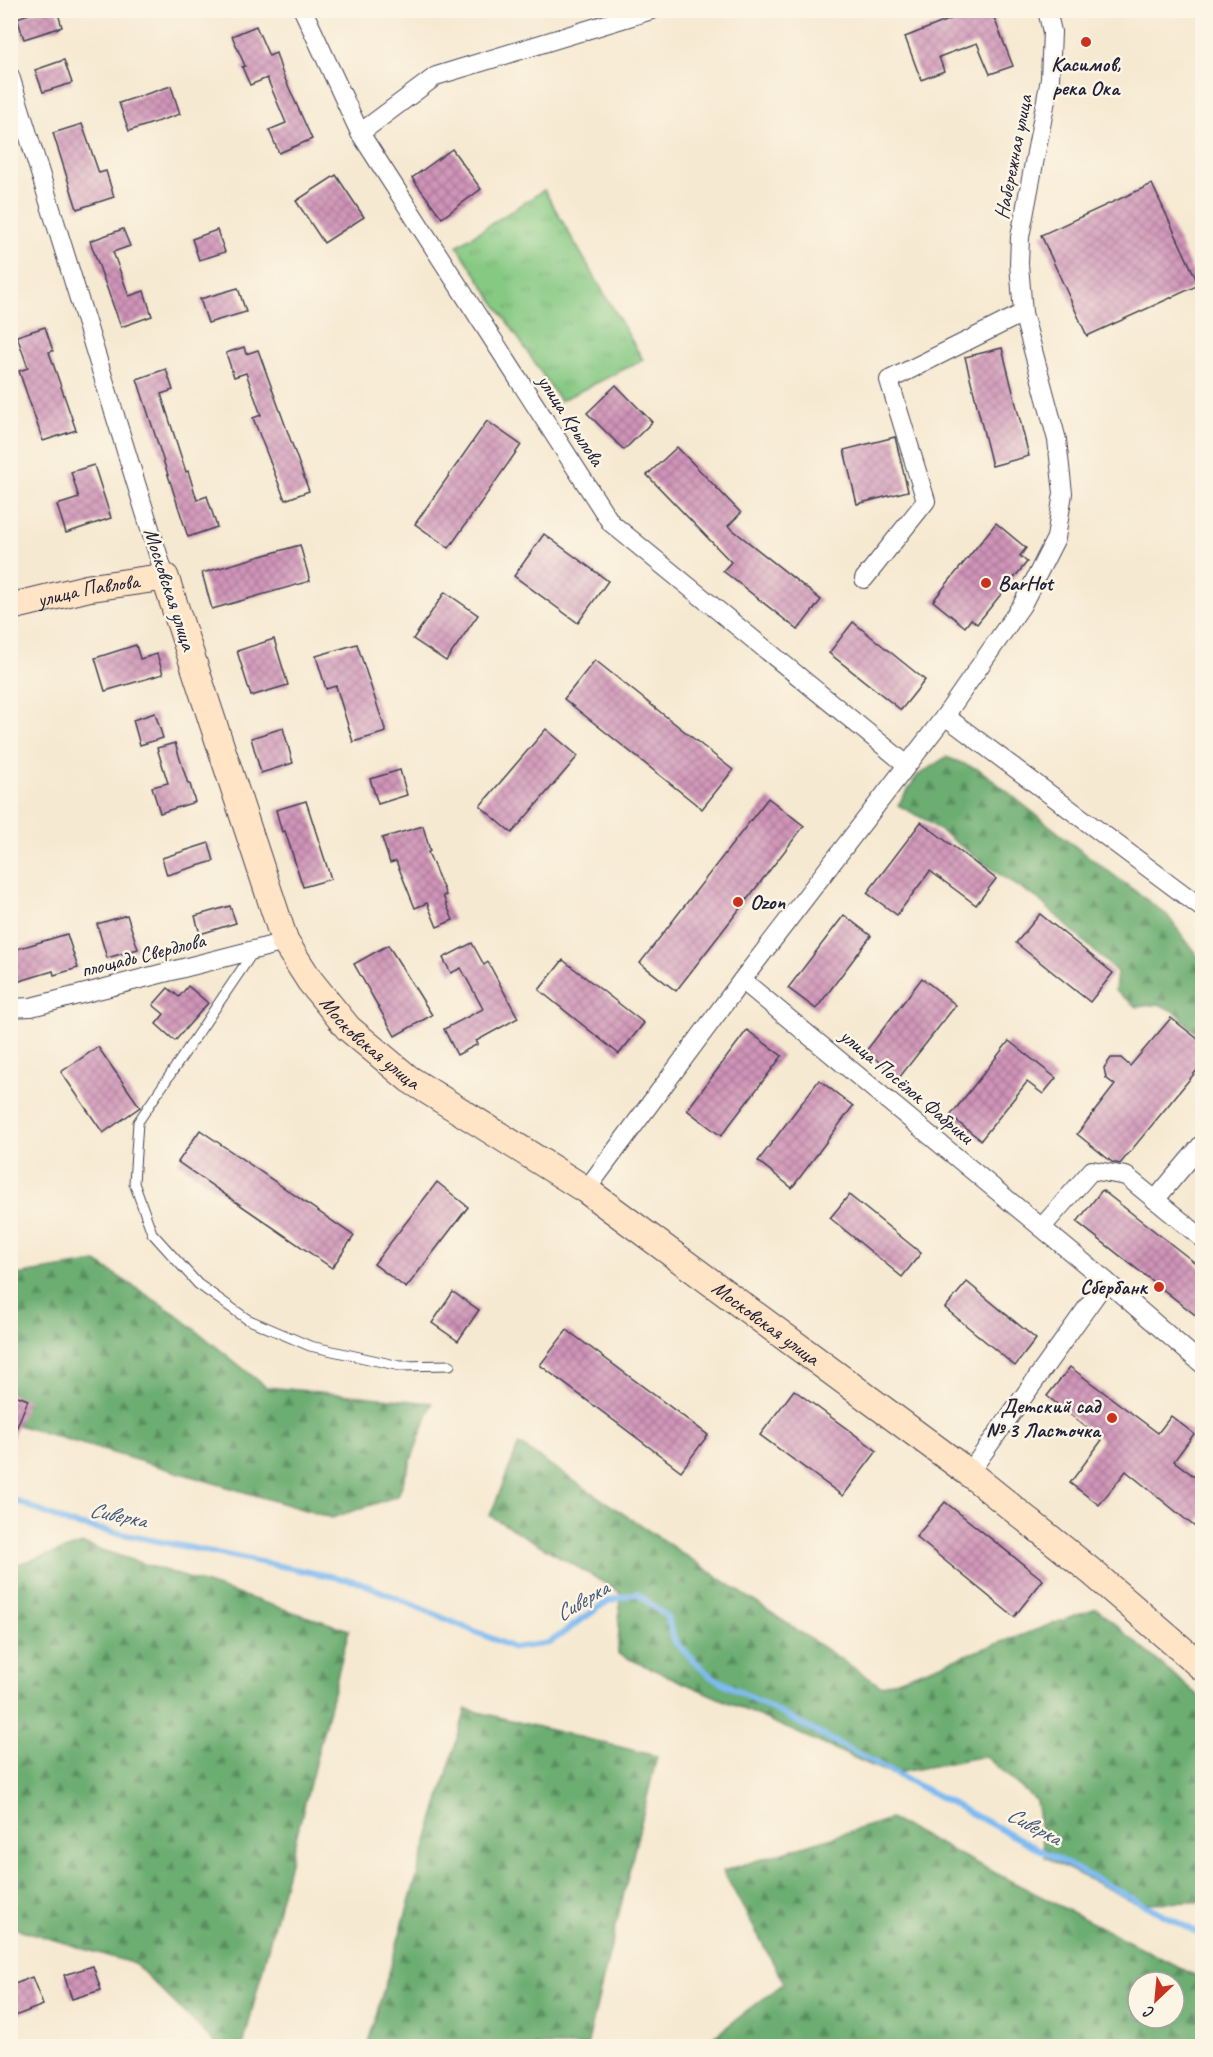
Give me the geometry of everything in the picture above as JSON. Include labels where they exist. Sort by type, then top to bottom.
[{"type":"main road","name":"улица Павлова","points":[[10,607],[88,588],[165,577]]},
{"type":"main road","name":"Московская улица","points":[[165,577],[285,942],[310,981],[348,1028],[409,1079],[586,1190],[969,1473],[1093,1573],[1203,1667]]},
{"type":"street","name":"улица Крылова","points":[[303,10],[360,133],[611,523],[907,765]]},
{"type":"street","points":[[360,133],[436,76],[652,10]]},
{"type":"street","name":"Набережная улица","points":[[1023,313],[1019,264],[1020,237],[1050,79],[1052,32],[1047,10]]},
{"type":"street","name":"Московская улица","points":[[10,76],[165,577]]},
{"type":"street","points":[[586,1190],[742,980],[945,716],[1022,605],[1056,538],[1063,493],[1057,440],[1023,313],[890,380],[926,501],[864,579]]},
{"type":"street","points":[[945,716],[1203,908]]},
{"type":"street","name":"площадь Свердлова","points":[[10,1008],[31,1007],[285,942]]},
{"type":"street","name":"улица Посёлок Фабрики","points":[[742,980],[1042,1227],[1203,1364]]},
{"type":"street","points":[[1155,1200],[1203,1144]]},
{"type":"street","points":[[1042,1227],[1092,1170],[1126,1176],[1203,1238]]},
{"type":"street","points":[[969,1473],[1106,1281]]},
{"type":"lane","points":[[255,950],[138,1122],[134,1183],[152,1233],[198,1284],[248,1319],[268,1328],[310,1346],[400,1366],[450,1365]]},
{"type":"green space","points":[[544,190],[643,360],[560,401],[457,246]]},
{"type":"green space","points":[[946,757],[980,770],[1080,850],[1167,915],[1202,962],[1202,1040],[1177,1013],[1159,1004],[1137,1007],[1115,991],[1117,972],[1037,898],[1003,877],[924,819],[898,805],[917,776]]},
{"type":"green space","points":[[96,1262],[176,1314],[266,1387],[432,1403],[398,1496],[332,1518],[11,1423],[11,1276]]},
{"type":"green space","points":[[519,1444],[881,1686],[1096,1608],[1202,1699],[1202,1902],[1136,1903],[1045,1857],[1036,1801],[985,1756],[891,1774],[618,1654],[620,1592],[490,1516]]},
{"type":"green space","points":[[83,1544],[349,1630],[243,2046],[218,2046],[135,1964],[11,1927],[11,1566]]},
{"type":"green space","points":[[466,1709],[657,1756],[587,2046],[367,2046]]},
{"type":"green space","points":[[890,1819],[1184,1970],[1126,1970],[1126,2030],[1186,2030],[1186,1971],[1202,1979],[1202,2046],[702,2046],[784,1983],[723,1871]]},
{"type":"building","points":[[41,10],[57,10],[62,27],[24,39],[17,18]]},
{"type":"building","points":[[974,10],[991,10],[1013,66],[990,74],[977,43],[939,57],[944,71],[921,80],[905,37]]},
{"type":"building","points":[[256,26],[269,56],[276,53],[282,72],[312,139],[279,153],[269,130],[286,123],[267,78],[250,85],[242,67],[245,66],[232,36]]},
{"type":"building","points":[[64,60],[72,83],[43,92],[35,70]]},
{"type":"building","points":[[171,86],[180,114],[129,131],[119,103]]},
{"type":"building","points":[[82,124],[99,173],[106,171],[114,197],[77,209],[53,133]]},
{"type":"building","points":[[452,149],[481,189],[442,218],[412,178]]},
{"type":"building","points":[[336,175],[364,217],[324,243],[296,201]]},
{"type":"building","points":[[1152,184],[1199,285],[1087,336],[1041,235]]},
{"type":"building","points":[[123,229],[130,246],[113,252],[129,296],[144,291],[152,316],[121,327],[90,241]]},
{"type":"building","points":[[217,230],[225,252],[199,260],[192,239]]},
{"type":"building","points":[[238,288],[246,312],[208,323],[200,299]]},
{"type":"building","points":[[45,327],[53,351],[49,352],[76,430],[43,441],[19,371],[28,368],[17,336]]},
{"type":"building","points":[[244,347],[246,354],[258,350],[309,491],[285,500],[253,418],[261,415],[246,373],[234,377],[226,353]]},
{"type":"building","points":[[1002,348],[1029,456],[992,466],[965,357]]},
{"type":"building","points":[[166,369],[173,390],[161,394],[186,472],[188,471],[197,500],[207,496],[217,527],[188,537],[137,379]]},
{"type":"building","points":[[616,385],[652,422],[624,450],[587,413]]},
{"type":"building","points":[[487,421],[521,445],[449,548],[415,524]]},
{"type":"building","points":[[895,437],[908,491],[857,504],[844,450]]},
{"type":"building","points":[[677,447],[741,513],[728,526],[821,600],[798,630],[723,571],[731,562],[647,475]]},
{"type":"building","points":[[94,465],[111,518],[66,533],[57,505],[79,498],[71,472]]},
{"type":"building","points":[[996,523],[1026,548],[1020,556],[1027,562],[977,624],[971,619],[965,627],[933,601]]},
{"type":"building","points":[[544,534],[608,581],[578,623],[514,576]]},
{"type":"building","points":[[300,545],[310,581],[212,609],[202,573]]},
{"type":"building","points":[[445,592],[478,615],[446,661],[413,639]]},
{"type":"building","points":[[853,622],[925,680],[901,710],[829,653]]},
{"type":"building","points":[[274,639],[288,685],[251,696],[237,651]]},
{"type":"building","points":[[357,644],[386,732],[353,742],[336,686],[326,689],[316,656]]},
{"type":"building","points":[[136,645],[140,659],[157,654],[163,674],[105,691],[95,658]]},
{"type":"building","points":[[595,660],[733,770],[702,809],[564,699]]},
{"type":"building","points":[[155,713],[163,738],[140,745],[133,720]]},
{"type":"building","points":[[283,728],[293,763],[261,773],[251,738]]},
{"type":"building","points":[[546,729],[578,756],[512,833],[480,806]]},
{"type":"building","points":[[175,743],[195,802],[160,813],[152,787],[168,783],[157,748]]},
{"type":"building","points":[[400,770],[407,795],[378,804],[370,779]]},
{"type":"building","points":[[768,798],[804,826],[676,991],[640,963]]},
{"type":"building","points":[[306,801],[331,879],[303,887],[276,810]]},
{"type":"building","points":[[921,822],[996,879],[976,905],[930,871],[897,915],[867,893]]},
{"type":"building","points":[[423,826],[430,851],[428,852],[446,895],[443,896],[453,920],[437,927],[427,903],[415,908],[396,861],[390,863],[382,838]]},
{"type":"building","points":[[209,843],[214,861],[167,875],[162,858]]},
{"type":"building","points":[[230,906],[236,923],[200,934],[195,916]]},
{"type":"building","points":[[1040,914],[1113,973],[1090,1002],[1016,943]]},
{"type":"building","points":[[127,915],[138,949],[107,958],[97,924]]},
{"type":"building","points":[[844,915],[871,936],[816,1009],[788,988]]},
{"type":"building","points":[[67,934],[78,968],[54,975],[53,971],[10,984],[10,951]]},
{"type":"building","points":[[472,943],[484,965],[488,962],[518,1018],[476,1041],[478,1044],[457,1055],[444,1029],[483,1009],[461,968],[451,973],[443,958]]},
{"type":"building","points":[[388,945],[432,1015],[395,1036],[354,964]]},
{"type":"building","points":[[563,960],[644,1023],[619,1054],[539,990]]},
{"type":"building","points":[[922,978],[956,1005],[899,1078],[866,1051]]},
{"type":"building","points":[[188,986],[208,1003],[175,1041],[156,1024],[164,1014],[153,1005],[168,988],[179,997]]},
{"type":"building","points":[[1171,1018],[1203,1043],[1203,1063],[1120,1164],[1112,1162],[1077,1134],[1115,1085],[1106,1078],[1104,1068],[1111,1058],[1121,1058],[1130,1066]]},
{"type":"building","points":[[747,1030],[782,1056],[721,1136],[687,1110]]},
{"type":"building","points":[[1009,1041],[1056,1078],[1043,1094],[1027,1082],[981,1140],[950,1116]]},
{"type":"building","points":[[98,1047],[140,1107],[103,1133],[61,1072]]},
{"type":"building","points":[[819,1080],[853,1106],[792,1188],[758,1161]]},
{"type":"building","points":[[200,1130],[354,1236],[332,1268],[178,1162]]},
{"type":"building","points":[[437,1182],[468,1207],[406,1288],[374,1264]]},
{"type":"building","points":[[1102,1190],[1203,1269],[1203,1321],[1077,1222]]},
{"type":"building","points":[[849,1195],[921,1253],[902,1277],[830,1218]]},
{"type":"building","points":[[967,1282],[1036,1339],[1015,1366],[945,1308]]},
{"type":"building","points":[[453,1292],[479,1310],[458,1341],[432,1323]]},
{"type":"building","points":[[567,1330],[708,1435],[681,1471],[540,1365]]},
{"type":"building","name":"Детский сад № 3 Ласточка","points":[[1070,1367],[1158,1433],[1171,1416],[1194,1434],[1174,1461],[1203,1483],[1203,1516],[1195,1527],[1126,1471],[1099,1505],[1070,1483],[1102,1440],[1047,1396]]},
{"type":"building","points":[[794,1390],[877,1451],[843,1496],[760,1435]]},
{"type":"building","points":[[10,1393],[28,1400],[11,1441],[10,1441]]},
{"type":"building","points":[[945,1502],[1043,1580],[1014,1617],[916,1537]]},
{"type":"building","points":[[93,1966],[101,1990],[72,1999],[64,1975]]},
{"type":"building","points":[[32,1977],[43,2005],[10,2018],[10,1986]]},
{"type":"waterway","name":"Сиверка","points":[[10,1498],[68,1523],[359,1582],[514,1648],[549,1643],[608,1601],[637,1593],[667,1617],[675,1642],[710,1676],[1202,1935]]},
{"type":"place","name":"Касимов, река Ока","points":[[1086,42]]},
{"type":"place","name":"BarHot","points":[[986,583]]},
{"type":"place","name":"Ozon","points":[[738,902]]},
{"type":"place","name":"Сбербанк","points":[[1159,1287]]},
{"type":"place","name":"Детский сад № 3 Ласточка","points":[[1112,1418]]}]
